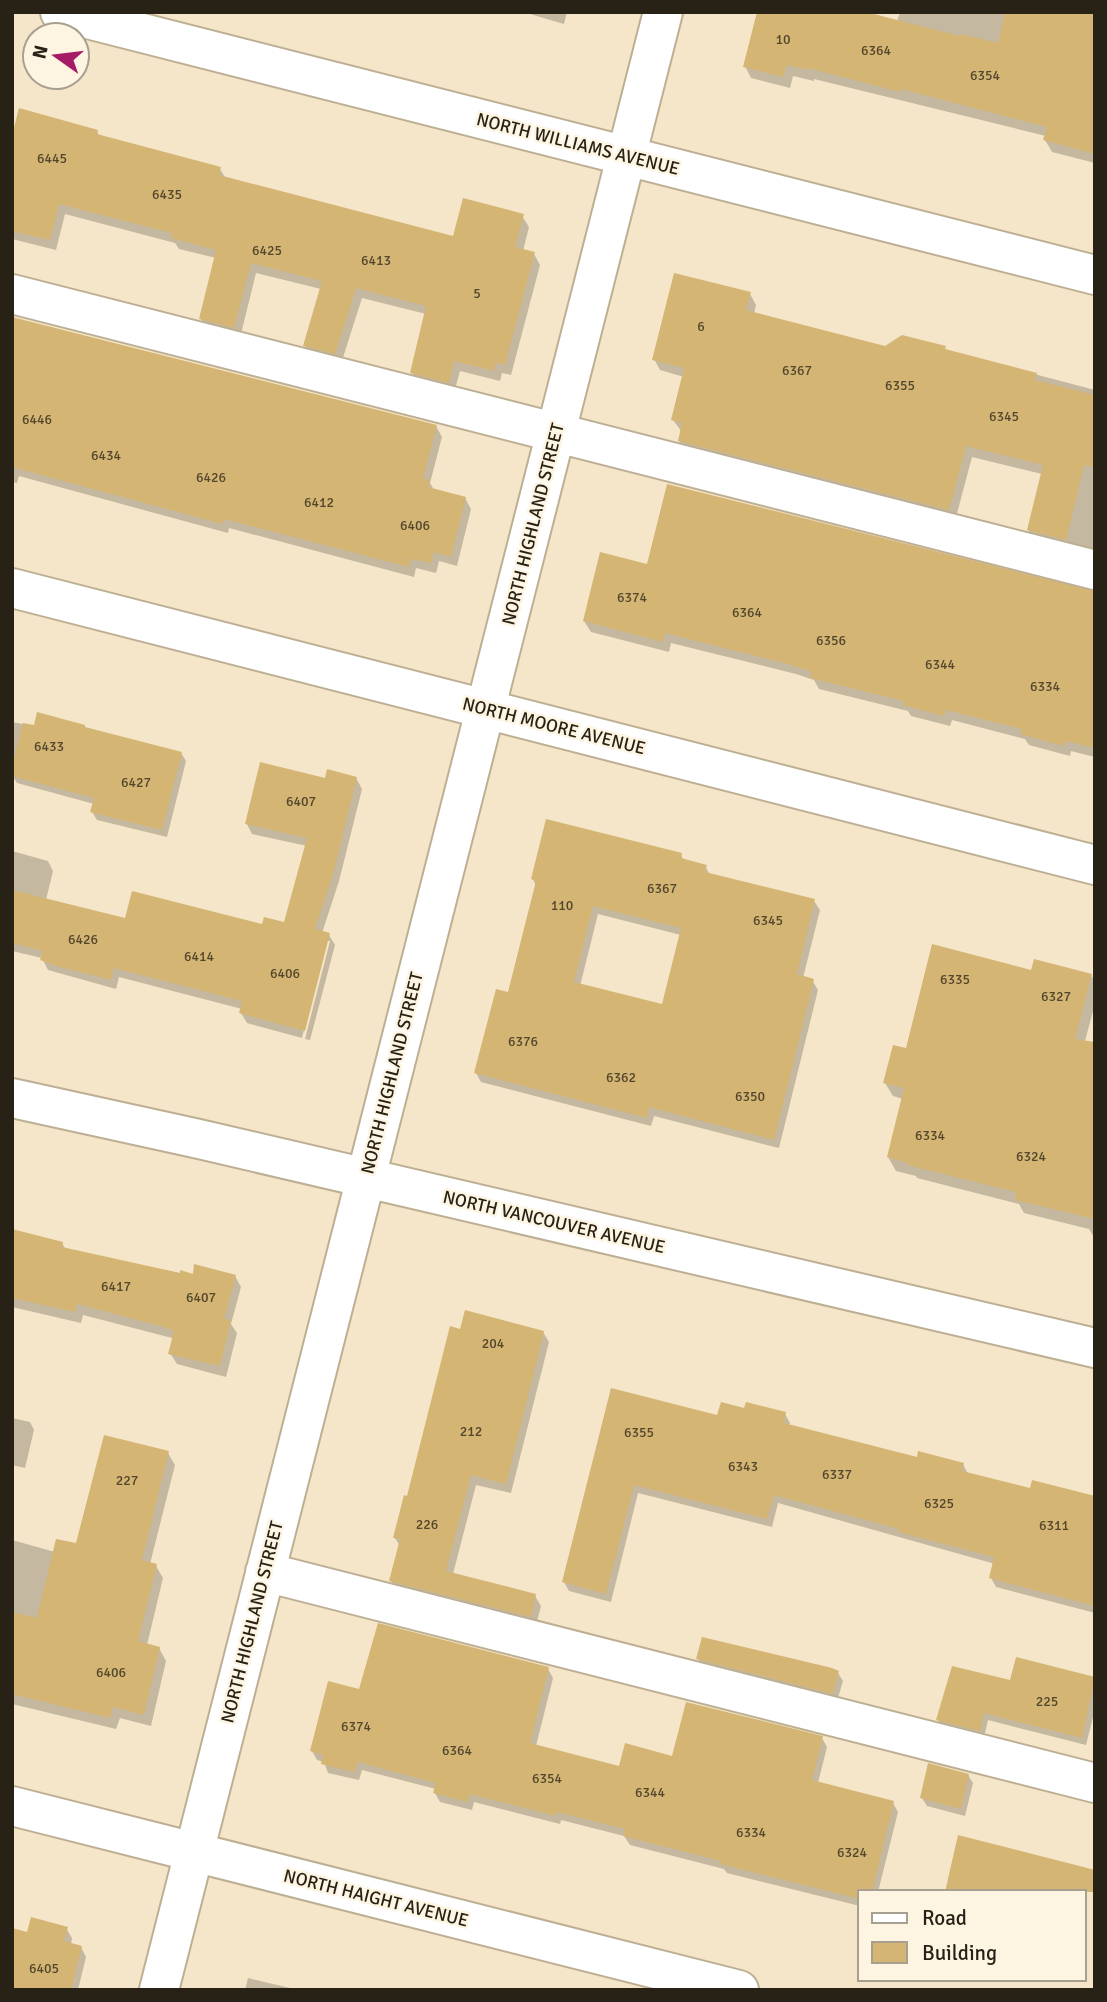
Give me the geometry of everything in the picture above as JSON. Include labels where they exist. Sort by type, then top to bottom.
[{"type":"street","name":"NORTH WILLIAMS AVENUE","points":[[61,12],[1095,275]]},
{"type":"street","name":"NORTH HIGHLAND STREET","points":[[159,1990],[663,12]]},
{"type":"street","points":[[12,294],[1095,570]]},
{"type":"street","name":"NORTH MOORE AVENUE","points":[[12,588],[1095,865]]},
{"type":"street","name":"NORTH VANCOUVER AVENUE","points":[[12,1098],[1095,1348]]},
{"type":"street","points":[[265,1572],[1095,1783]]},
{"type":"street","name":"NORTH HAIGHT AVENUE","points":[[12,1806],[739,1990]]},
{"type":"building","points":[[757,12],[866,12],[998,43],[1005,12],[1095,12],[1095,154],[1043,140],[1047,127],[901,89],[900,92],[787,65],[783,77],[743,67]]},
{"type":"building","points":[[19,108],[98,130],[97,134],[221,167],[219,175],[453,236],[463,198],[524,214],[515,247],[535,252],[505,365],[496,363],[494,371],[454,361],[449,383],[410,373],[426,306],[356,288],[335,354],[303,346],[322,281],[251,263],[234,328],[199,319],[216,250],[171,238],[172,233],[59,204],[50,240],[12,231],[12,135]]},
{"type":"building","points":[[674,273],[751,292],[746,310],[885,346],[902,335],[1037,373],[1035,380],[1095,395],[1095,467],[1084,465],[1066,540],[1027,530],[1043,465],[966,446],[949,510],[678,441],[682,423],[671,420],[684,368],[652,360]]},
{"type":"building","points":[[12,317],[437,425],[423,478],[430,480],[428,487],[466,497],[451,557],[434,552],[431,563],[411,559],[409,567],[224,519],[222,524],[12,467]]},
{"type":"building","points":[[667,484],[1095,591],[1095,748],[1066,741],[1064,746],[1020,734],[1022,729],[946,710],[944,716],[903,705],[904,701],[810,678],[812,672],[788,664],[665,633],[663,642],[583,621],[600,552],[647,564]]},
{"type":"building","points":[[37,712],[182,752],[162,830],[90,812],[94,798],[12,776],[23,723],[34,725]]},
{"type":"building","points":[[260,762],[325,778],[327,769],[357,777],[334,870],[315,929],[330,933],[305,1031],[239,1013],[242,1001],[114,968],[111,980],[40,960],[43,951],[12,943],[12,890],[125,918],[132,891],[262,924],[264,917],[284,922],[307,838],[245,824]]},
{"type":"building","points":[[546,819],[682,853],[681,858],[707,865],[705,872],[815,899],[797,974],[814,979],[774,1140],[649,1107],[647,1118],[474,1073],[496,989],[508,992],[536,881],[531,879]],"holes":[[[593,906],[681,928],[662,1004],[574,982]]]},
{"type":"building","points":[[932,944],[1031,970],[1034,959],[1092,974],[1075,1039],[1095,1042],[1095,1219],[1015,1200],[1016,1192],[907,1165],[908,1163],[887,1157],[904,1088],[883,1083],[893,1045],[906,1048]]},
{"type":"building","points":[[12,1229],[63,1242],[62,1247],[180,1273],[180,1270],[193,1274],[194,1264],[236,1275],[224,1319],[231,1320],[220,1366],[168,1354],[174,1331],[164,1327],[77,1304],[75,1312],[12,1298]]},
{"type":"building","points":[[465,1310],[544,1331],[506,1484],[471,1475],[446,1571],[536,1594],[531,1617],[389,1581],[400,1539],[393,1538],[404,1495],[407,1496],[450,1326],[460,1329]]},
{"type":"building","points":[[611,1388],[717,1415],[721,1402],[744,1408],[746,1402],[786,1412],[784,1423],[917,1457],[918,1451],[964,1463],[962,1471],[1030,1488],[1032,1480],[1095,1496],[1095,1606],[989,1578],[994,1557],[774,1495],[767,1519],[634,1485],[606,1594],[562,1582]]},
{"type":"building","points":[[104,1435],[169,1451],[142,1560],[157,1564],[138,1641],[160,1647],[144,1715],[113,1707],[110,1718],[12,1694],[12,1612],[37,1618],[56,1539],[76,1543]]},
{"type":"building","points":[[378,1623],[549,1667],[530,1743],[619,1766],[625,1743],[672,1756],[686,1702],[823,1736],[812,1780],[894,1801],[872,1890],[858,1890],[858,1898],[720,1864],[721,1861],[623,1836],[625,1829],[557,1812],[556,1816],[469,1794],[468,1802],[433,1793],[436,1783],[358,1762],[354,1772],[321,1764],[323,1755],[310,1751],[328,1681],[359,1689]]},
{"type":"building","points":[[702,1637],[839,1671],[833,1694],[696,1659]]},
{"type":"building","points":[[1016,1657],[1095,1677],[1082,1738],[984,1713],[980,1731],[936,1720],[952,1666],[1010,1680]]},
{"type":"building","points":[[928,1763],[969,1774],[961,1809],[920,1798]]},
{"type":"building","points":[[958,1835],[1095,1870],[1095,1892],[945,1890]]},
{"type":"building","points":[[31,1917],[68,1927],[64,1941],[82,1946],[71,1990],[12,1990],[12,1928],[27,1932]]}]
